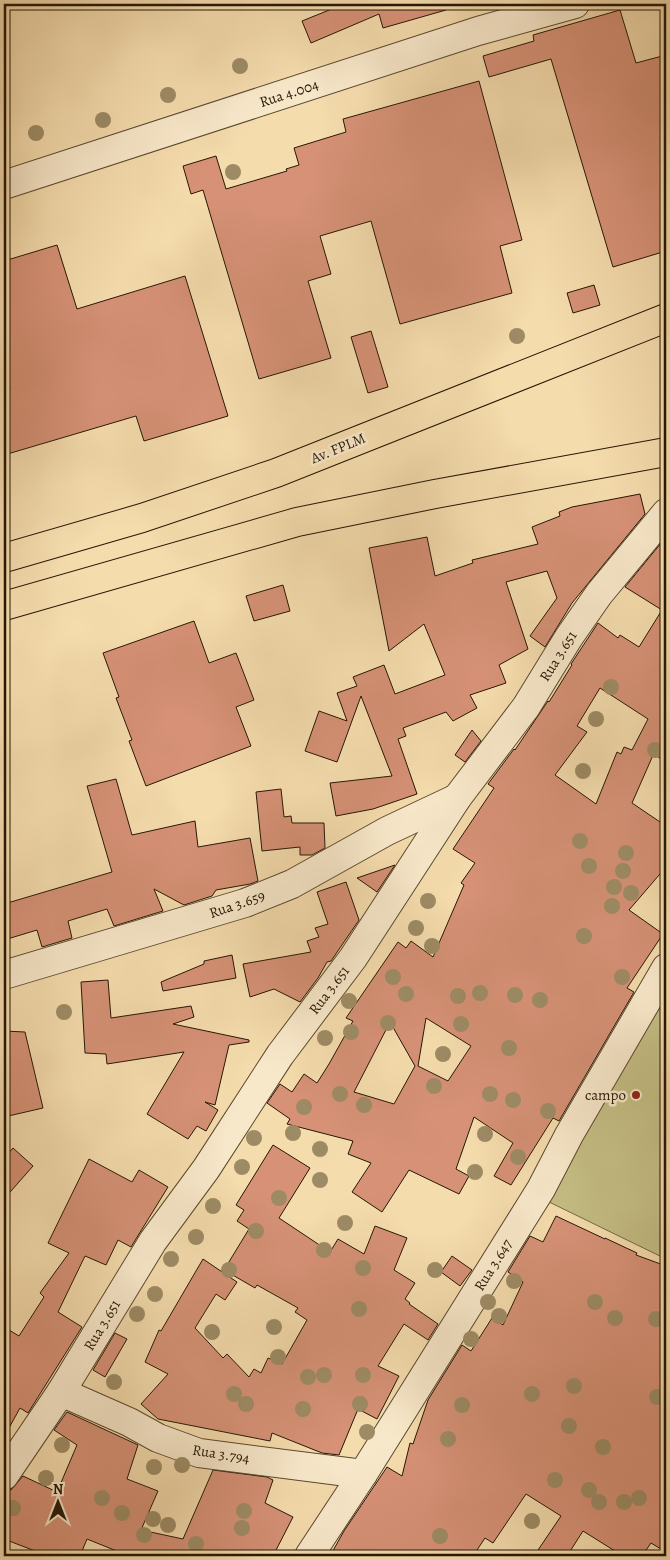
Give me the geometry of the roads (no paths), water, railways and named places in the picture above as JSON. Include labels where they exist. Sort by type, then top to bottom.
[{"type":"main road","name":"Av. FPLM","points":[[4,558],[142,518],[276,473],[666,318]]},
{"type":"main road","points":[[4,606],[297,522],[435,494],[666,452]]},
{"type":"street","name":"Rua 4.004","points":[[4,185],[478,31],[575,4]]},
{"type":"street","name":"Rua 3.651","points":[[4,1476],[61,1392],[153,1241],[206,1169],[280,1055],[353,958],[457,798],[526,707],[569,637],[599,594],[666,513]]},
{"type":"street","name":"Rua 3.659","points":[[4,975],[245,903],[292,884],[387,830],[457,798]]},
{"type":"street","name":"Rua 3.647","points":[[309,1556],[363,1474],[541,1189],[569,1135],[666,968]]},
{"type":"street","name":"Rua 3.794","points":[[61,1392],[128,1422],[158,1438],[199,1453],[363,1474]]},
{"type":"place","name":"campo","points":[[636,1095]]}]
